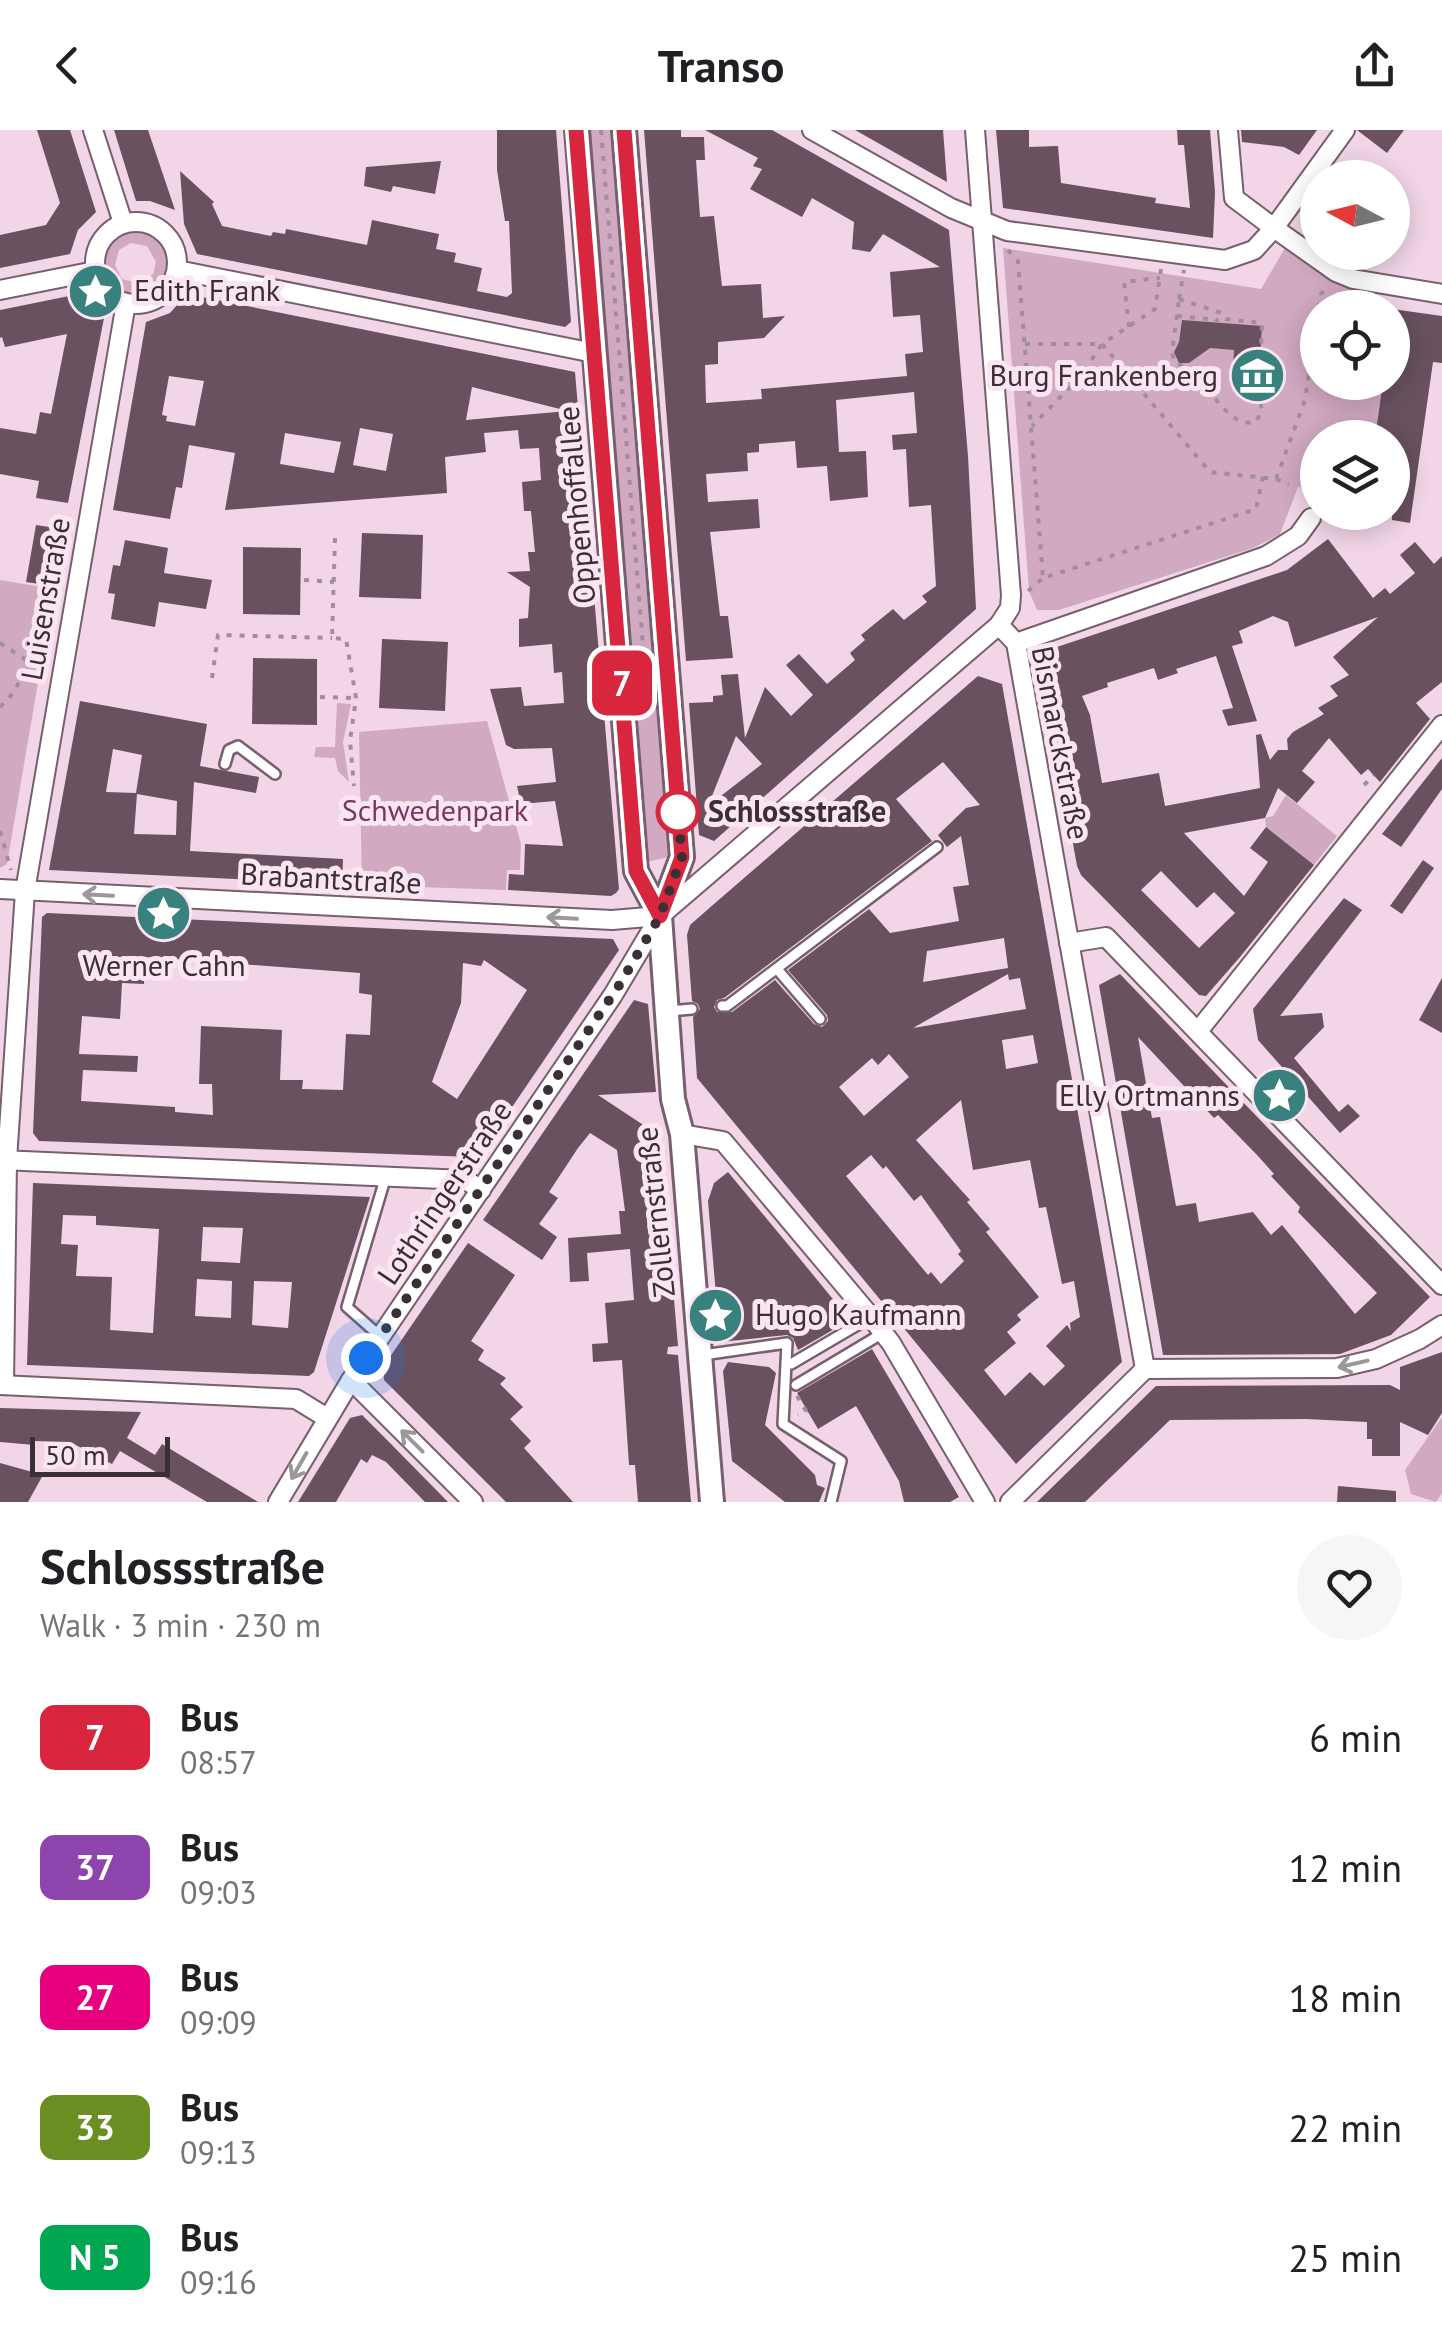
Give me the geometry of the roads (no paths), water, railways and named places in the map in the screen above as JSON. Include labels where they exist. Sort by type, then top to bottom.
[{"type":"street","points":[[93,130],[123,223]]},
{"type":"street","name":"Oppenhoffallee","points":[[576,130],[636,871],[660,916]]},
{"type":"street","points":[[624,130],[682,857],[660,916]]},
{"type":"street","points":[[812,130],[982,222],[1007,231],[1225,260],[1254,250],[1344,130]]},
{"type":"street","name":"Bismarckstraße","points":[[975,130],[1011,594],[1010,608],[999,625],[1016,643],[1146,1369]]},
{"type":"street","points":[[1228,130],[1234,198],[1336,272],[1442,294]]},
{"type":"street","points":[[143,222],[162,230],[175,250],[177,270],[158,298],[142,304],[126,303],[106,292],[95,271],[94,256],[101,240],[123,223],[143,222]]},
{"type":"street","points":[[177,270],[594,352]]},
{"type":"street","points":[[0,290],[95,271]]},
{"type":"street","name":"Luisenstraße","points":[[2,1385],[4,1160],[25,891],[126,303]]},
{"type":"street","points":[[1016,643],[1266,556],[1302,530]]},
{"type":"street","points":[[660,916],[999,625]]},
{"type":"street","points":[[1199,1030],[1442,725]]},
{"type":"street","name":"Brabantstraße","points":[[0,890],[612,920],[660,916]]},
{"type":"street","name":"Zollernstraße","points":[[660,916],[712,1502]]},
{"type":"street","name":"Lothringerstraße","points":[[278,1502],[351,1380],[620,984],[660,916]]},
{"type":"street","points":[[1068,943],[1106,937],[1442,1285]]},
{"type":"street","points":[[682,1134],[723,1141],[877,1325],[985,1502]]},
{"type":"street","points":[[4,1160],[466,1180],[480,1190]]},
{"type":"street","points":[[1010,1502],[1146,1369],[1337,1368],[1376,1359],[1442,1325]]},
{"type":"street","points":[[351,1380],[473,1502]]},
{"type":"street","points":[[2,1385],[296,1399],[327,1418]]},
{"type":"lane","points":[[224,764],[229,750],[238,746],[275,774]]},
{"type":"lane","points":[[722,1006],[937,848]]},
{"type":"lane","points":[[777,969],[820,1019]]},
{"type":"lane","points":[[667,1012],[692,1009]]},
{"type":"lane","points":[[381,1337],[347,1307],[386,1176]]},
{"type":"lane","points":[[791,1364],[877,1325]]},
{"type":"lane","points":[[796,1385],[877,1325]]},
{"type":"lane","points":[[700,1355],[787,1343],[783,1424],[841,1461],[831,1502]]},
{"type":"place","name":"Edith Frank","points":[[95,291]]},
{"type":"place","name":"Burg Frankenberg","points":[[1257,376]]},
{"type":"place","name":"Schlossstraße","points":[[678,812]]},
{"type":"place","name":"Werner Cahn","points":[[164,914]]},
{"type":"place","name":"Elly Ortmanns","points":[[1279,1096]]},
{"type":"place","name":"Hugo Kaufmann","points":[[716,1315]]},
{"type":"park label","name":"Schwedenpark","points":[[435,811]]}]
